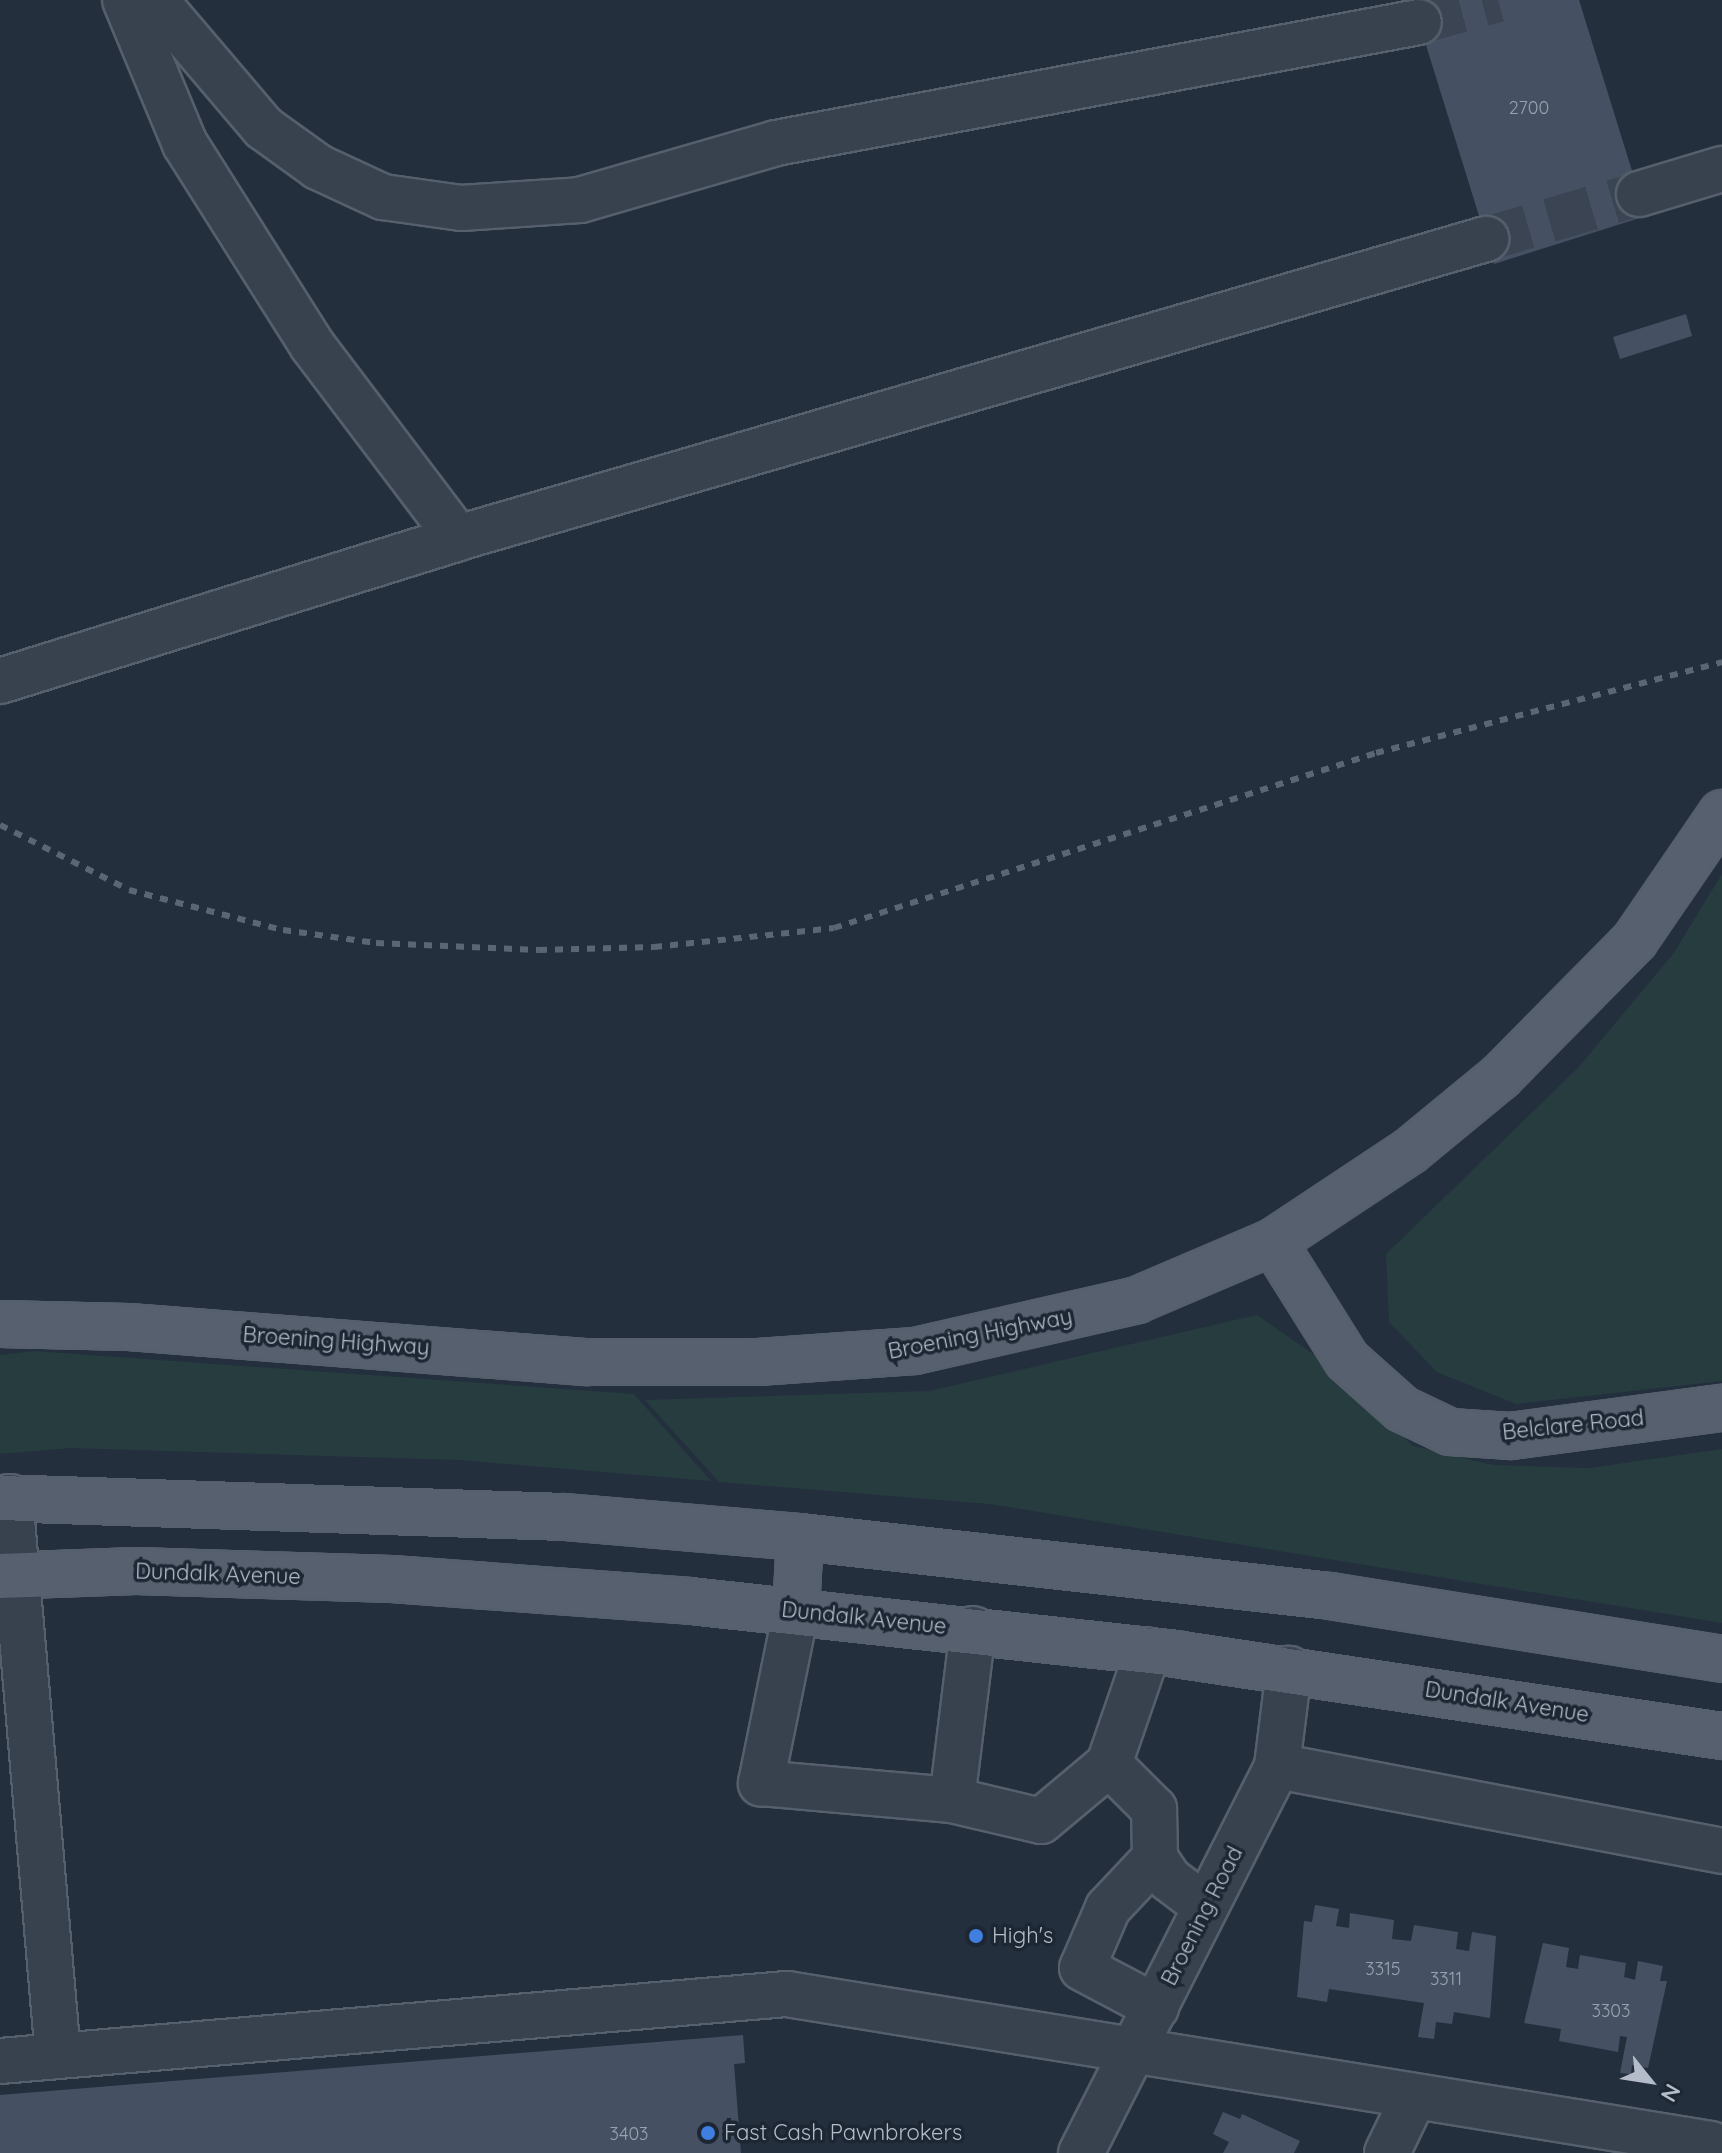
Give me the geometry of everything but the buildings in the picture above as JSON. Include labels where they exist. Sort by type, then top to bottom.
[{"type":"main road","name":"Broening Highway","points":[[0,1324],[129,1327],[588,1362],[758,1362],[915,1351],[1032,1327],[1137,1300],[1273,1242],[1410,1151],[1569,1013],[1635,940],[1722,813]]},
{"type":"main road","name":"Belclare Road","points":[[1273,1242],[1347,1360],[1402,1409],[1450,1432],[1511,1436],[1722,1408]]},
{"type":"main road","points":[[5,1497],[565,1517],[800,1537],[1330,1596],[1722,1659]]},
{"type":"main road","points":[[796,1611],[800,1537]]},
{"type":"main road","name":"Dundalk Avenue","points":[[8,1575],[392,1579],[796,1611],[973,1629],[1289,1669],[1722,1736]]},
{"type":"street","points":[[125,0],[185,144],[312,345],[458,538]]},
{"type":"street","points":[[155,0],[264,128],[318,167],[383,197],[461,208],[580,200],[776,143],[1419,22]]},
{"type":"street","points":[[1639,194],[1722,169]]},
{"type":"street","points":[[0,681],[458,538],[1486,239]]},
{"type":"street","points":[[5,1497],[8,1575],[58,2056]]},
{"type":"street","points":[[796,1611],[761,1783],[952,1800],[1041,1821],[1109,1764],[1148,1651]]},
{"type":"street","points":[[952,1800],[973,1629]]},
{"type":"street","name":"Broening Road","points":[[1081,2153],[1277,1766],[1289,1669]]},
{"type":"street","points":[[1109,1764],[1154,1809],[1155,1858],[1169,1879],[1206,1907]]},
{"type":"street","points":[[1277,1766],[1722,1851]]},
{"type":"street","points":[[1155,1858],[1108,1908],[1082,1968],[1156,2007]]},
{"type":"street","points":[[0,2061],[787,1994],[1413,2099],[1713,2139]]},
{"type":"street","points":[[1387,2153],[1413,2099]]},
{"type":"green space","points":[[1722,874],[1722,1381],[1516,1404],[1437,1372],[1389,1322],[1386,1254],[1578,1068],[1673,954]]},
{"type":"green space","points":[[1257,1315],[1313,1354],[1413,1446],[1493,1465],[1589,1468],[1722,1449],[1722,1623],[990,1504],[719,1482],[645,1400],[929,1391]]},
{"type":"green space","points":[[34,1351],[634,1394],[711,1481],[460,1460],[71,1448],[0,1454],[0,1355]]},
{"type":"tunnel","points":[[1419,22],[1498,0]]},
{"type":"tunnel","points":[[1486,239],[1639,194]]},
{"type":"railway","points":[[0,825],[129,890],[283,930],[376,943],[539,950],[654,947],[834,928],[1376,753],[1722,662]]},
{"type":"place","name":"High's","points":[[976,1936]]},
{"type":"place","name":"Fast Cash Pawnbrokers","points":[[708,2133]]}]
